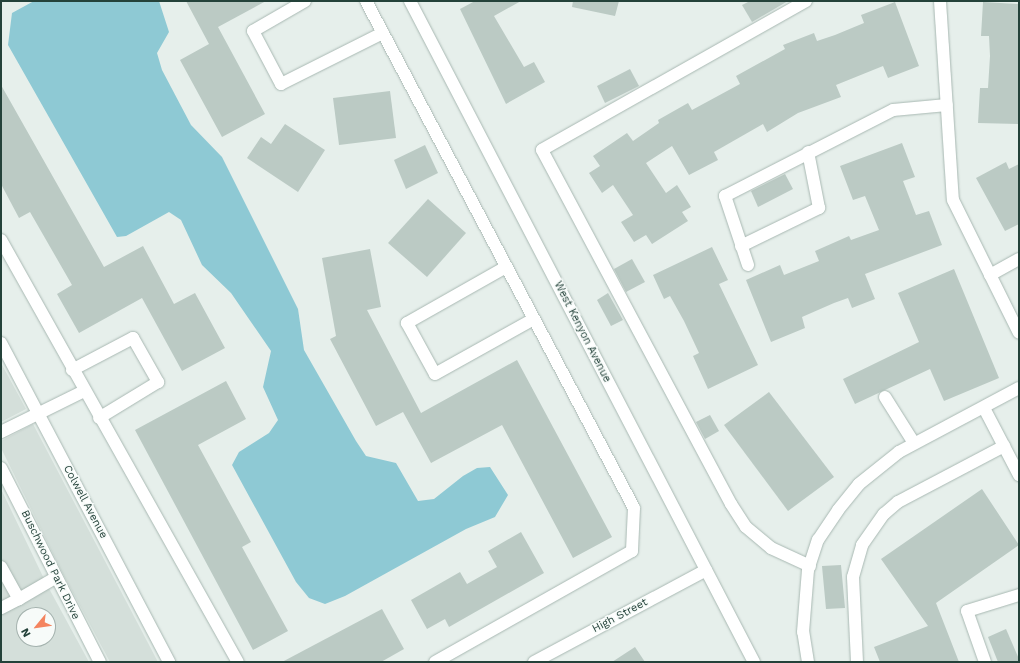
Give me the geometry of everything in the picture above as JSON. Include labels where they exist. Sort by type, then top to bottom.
[{"type":"street","points":[[306,1],[253,31],[281,84],[382,33]]},
{"type":"street","points":[[366,1],[634,508],[632,551],[435,662]]},
{"type":"street","name":"West Kenyon Avenue","points":[[410,1],[754,662]]},
{"type":"street","points":[[806,1],[542,150],[731,504],[746,527],[771,548],[810,566]]},
{"type":"street","points":[[940,1],[953,200],[1019,333]]},
{"type":"street","points":[[748,265],[725,196],[808,152],[893,110],[947,105]]},
{"type":"street","points":[[741,246],[819,208],[808,152]]},
{"type":"street","points":[[1,240],[72,370],[238,662]]},
{"type":"street","points":[[990,275],[1019,259]]},
{"type":"street","points":[[506,267],[407,323],[435,374],[534,319]]},
{"type":"street","points":[[72,370],[133,338],[158,382],[99,418]]},
{"type":"street","name":"Colwell Avenue","points":[[1,343],[169,662]]},
{"type":"street","points":[[808,662],[802,632],[803,599],[810,566],[818,540],[859,484],[914,443],[984,408],[1019,388]]},
{"type":"street","points":[[1,432],[38,412],[84,391]]},
{"type":"street","points":[[885,397],[914,443]]},
{"type":"street","points":[[984,408],[1019,475]]},
{"type":"street","points":[[857,662],[853,577],[862,544],[884,514],[898,502],[1004,446]]},
{"type":"street","name":"Buschwood Park Drive","points":[[1,468],[55,578],[100,662]]},
{"type":"street","points":[[1,566],[19,599]]},
{"type":"street","name":"High Street","points":[[534,662],[706,570]]},
{"type":"street","points":[[1,608],[55,578]]},
{"type":"street","points":[[985,662],[967,611],[1019,595]]},
{"type":"shaded area","points":[[1,363],[26,409],[1,422]]},
{"type":"shaded area","points":[[33,424],[158,662],[110,662],[63,574],[1,448],[1,441]]},
{"type":"shaded area","points":[[1,489],[46,583],[89,662],[1,662]]},
{"type":"water","points":[[34,1],[159,1],[169,32],[157,53],[162,70],[191,125],[222,157],[298,309],[304,350],[356,441],[366,456],[396,463],[418,501],[434,499],[463,476],[477,468],[490,467],[508,495],[495,517],[466,529],[345,596],[325,604],[309,598],[296,582],[232,465],[239,452],[269,433],[278,420],[263,387],[271,351],[231,293],[202,265],[181,220],[169,212],[126,236],[117,237],[8,45],[12,13]]},
{"type":"building","points":[[186,1],[266,1],[218,27],[265,114],[222,137],[180,60],[209,44]]},
{"type":"building","points":[[475,1],[521,1],[494,16],[524,67],[534,62],[545,82],[506,104],[460,9]]},
{"type":"building","points":[[573,1],[619,1],[615,16],[572,7]]},
{"type":"building","points":[[750,1],[788,1],[752,22],[742,5]]},
{"type":"building","points":[[895,2],[919,66],[888,78],[883,66],[836,85],[841,97],[798,113],[767,132],[763,124],[714,152],[718,160],[689,175],[672,146],[646,163],[666,193],[677,185],[691,207],[682,212],[688,221],[652,244],[646,235],[634,242],[621,222],[633,215],[613,185],[602,193],[589,173],[600,166],[593,156],[627,133],[633,141],[659,123],[658,120],[688,103],[692,110],[740,84],[736,76],[785,49],[783,45],[814,33],[817,41],[835,35],[864,23],[861,15]]},
{"type":"building","points":[[983,2],[1019,4],[1019,124],[978,123],[980,88],[988,88],[990,56],[989,36],[981,36]]},
{"type":"building","points":[[630,69],[639,86],[605,103],[597,86]]},
{"type":"building","points":[[1,85],[104,267],[143,246],[174,304],[195,293],[225,348],[182,371],[142,298],[79,333],[57,294],[72,285],[30,212],[19,218],[1,184]]},
{"type":"building","points":[[390,91],[396,138],[339,145],[333,98]]},
{"type":"building","points":[[285,124],[325,150],[298,192],[247,158],[261,137],[271,144]]},
{"type":"building","points":[[902,143],[915,177],[903,181],[916,215],[929,211],[942,245],[865,274],[875,299],[852,308],[848,298],[834,303],[802,317],[805,328],[771,342],[746,280],[780,265],[784,275],[819,261],[815,251],[849,236],[851,240],[879,230],[865,196],[853,200],[840,166]]},
{"type":"building","points":[[425,145],[438,173],[406,189],[394,160]]},
{"type":"building","points":[[1006,162],[1009,169],[1019,164],[1019,224],[1005,231],[976,178]]},
{"type":"building","points":[[785,174],[793,189],[758,207],[751,191]]},
{"type":"building","points":[[428,199],[466,233],[427,277],[388,243]]},
{"type":"building","points":[[712,247],[728,280],[719,284],[758,365],[708,389],[693,356],[699,353],[684,321],[670,296],[664,299],[653,275]]},
{"type":"building","points":[[370,249],[381,307],[367,310],[421,413],[517,360],[612,537],[573,558],[502,425],[431,463],[403,412],[376,426],[330,339],[336,336],[322,258]]},
{"type":"building","points":[[632,259],[645,282],[626,292],[614,269]]},
{"type":"building","points":[[954,269],[999,378],[944,401],[930,369],[855,404],[843,379],[919,342],[898,293]]},
{"type":"building","points":[[608,293],[623,320],[611,326],[597,300]]},
{"type":"building","points":[[226,381],[246,419],[198,445],[251,542],[242,547],[288,631],[253,650],[135,430]]},
{"type":"building","points":[[769,392],[834,477],[788,511],[724,425]]},
{"type":"building","points":[[710,415],[719,431],[705,439],[696,422]]},
{"type":"building","points":[[982,489],[1019,545],[936,603],[959,662],[880,662],[874,647],[928,626],[881,559]]},
{"type":"building","points":[[521,532],[544,573],[449,627],[445,619],[427,629],[411,600],[460,572],[467,584],[497,567],[488,551]]},
{"type":"building","points":[[841,565],[845,608],[826,609],[822,566]]},
{"type":"building","points":[[382,609],[404,649],[381,662],[282,662]]},
{"type":"building","points":[[1006,629],[1019,662],[998,662],[988,637]]},
{"type":"building","points":[[635,647],[645,662],[612,662]]}]
